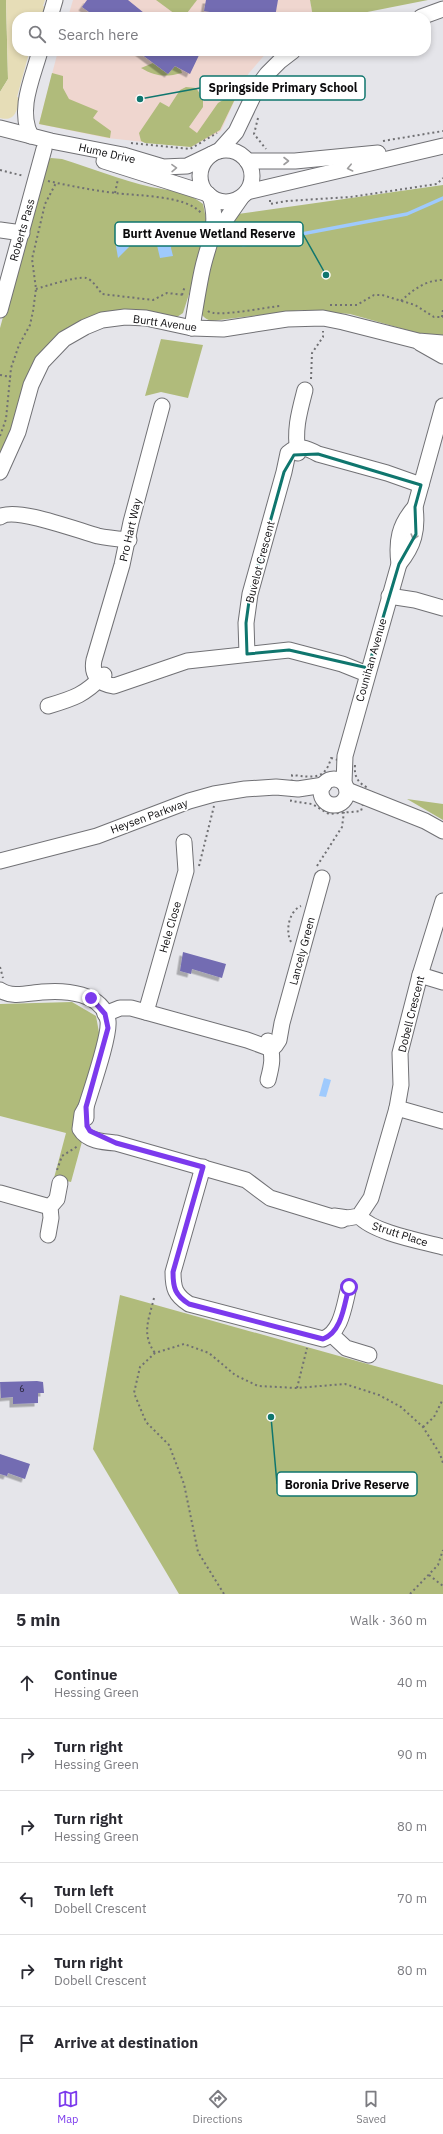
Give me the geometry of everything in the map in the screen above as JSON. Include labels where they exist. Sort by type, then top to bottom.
[{"type":"street","points":[[51,12],[55,0]]},
{"type":"street","points":[[431,13],[443,8]]},
{"type":"street","points":[[0,128],[12,121],[26,99],[39,56]]},
{"type":"street","points":[[212,240],[244,195],[252,176],[246,159],[243,141],[252,115],[255,93],[267,74],[286,56]]},
{"type":"street","points":[[26,99],[26,125],[31,136]]},
{"type":"street","points":[[188,327],[202,271],[212,240],[215,216],[209,195],[203,188],[200,173],[202,166],[252,115]]},
{"type":"street","name":"Hume Drive","points":[[0,128],[123,155],[163,168],[187,166],[216,153]]},
{"type":"street","name":"Hume Drive","points":[[0,138],[121,165],[209,195]]},
{"type":"street","points":[[216,153],[233,151],[246,159],[269,161],[328,158],[443,146]]},
{"type":"street","points":[[209,195],[225,202],[270,186],[443,146]]},
{"type":"street","name":"Roberts Pass","points":[[0,310],[44,149]]},
{"type":"street","points":[[0,230],[21,236]]},
{"type":"street","points":[[188,327],[186,296],[202,271]]},
{"type":"street","name":"Burtt Avenue","points":[[0,472],[18,432],[26,399],[42,362],[64,339],[85,327],[102,320],[146,318],[188,327],[223,329],[287,319],[323,318],[418,342],[443,343]]},
{"type":"street","name":"Burtt Avenue","points":[[418,342],[443,356]]},
{"type":"street","points":[[305,390],[297,421],[295,437],[297,450],[318,454],[422,482]]},
{"type":"street","name":"Pro Hart Way","points":[[101,678],[97,653],[128,543],[131,522],[162,406]]},
{"type":"street","name":"Counihan Avenue","points":[[336,793],[368,671],[399,564],[397,548],[398,534],[408,515],[415,507],[443,406]]},
{"type":"street","name":"Buvelot Crescent","points":[[247,654],[246,623],[250,594],[284,472],[297,450]]},
{"type":"street","points":[[1,512],[23,514],[128,543]]},
{"type":"street","points":[[390,593],[443,608]]},
{"type":"street","points":[[48,706],[75,698],[88,691],[101,678],[106,685],[114,686],[187,661],[247,654],[289,650],[368,671]]},
{"type":"street","name":"Heysen Parkway","points":[[1,860],[97,836],[189,801],[214,794],[268,788],[298,789],[336,793],[375,802],[424,821],[443,831]]},
{"type":"street","name":"Hele Close","points":[[146,1012],[186,871],[184,842]]},
{"type":"street","name":"Lancely Green","points":[[269,1044],[282,1023],[319,873]]},
{"type":"street","name":"Dobell Crescent","points":[[362,1219],[371,1198],[397,1108],[401,1085],[400,1053],[420,975],[443,902]]},
{"type":"street","points":[[420,975],[443,982]]},
{"type":"street","points":[[3,986],[10,994],[22,995],[62,991],[79,994],[91,998],[105,1014],[108,1028],[86,1107],[80,1123],[80,1129],[86,1136],[103,1142],[116,1143]]},
{"type":"street","points":[[0,1000],[12,999],[22,995]]},
{"type":"street","points":[[105,1014],[125,1008],[146,1012],[246,1040],[269,1044],[273,1063],[268,1080]]},
{"type":"street","points":[[86,1107],[87,1126],[90,1131],[116,1143],[246,1180],[270,1198],[334,1216],[362,1219]]},
{"type":"street","points":[[397,1108],[443,1121]]},
{"type":"street","points":[[203,1167],[173,1272],[173,1288],[176,1294],[189,1304],[310,1338],[323,1339],[332,1335],[338,1326],[349,1287]]},
{"type":"street","points":[[48,1235],[52,1218],[50,1208],[57,1199],[58,1179]]},
{"type":"street","points":[[0,1193],[50,1208]]},
{"type":"street","name":"Strutt Place","points":[[362,1219],[385,1231],[443,1247]]},
{"type":"street","points":[[332,1335],[346,1348],[369,1355]]},
{"type":"path","points":[[252,115],[254,134],[268,151],[269,161]]},
{"type":"path","points":[[126,142],[190,149],[223,129]]},
{"type":"path","points":[[0,170],[56,183],[165,198],[198,209],[203,218]]},
{"type":"path","points":[[270,186],[270,204],[287,201],[350,197],[437,184],[443,178]]},
{"type":"path","points":[[0,436],[6,419],[11,368],[19,345],[30,325],[36,289],[32,259],[45,204],[56,183]]},
{"type":"path","points":[[36,289],[54,283],[86,278],[93,282],[102,294],[153,300],[167,293],[186,296],[186,281]]},
{"type":"path","points":[[401,301],[412,291],[431,280],[443,280]]},
{"type":"path","points":[[442,318],[443,309]]},
{"type":"path","points":[[305,390],[311,378],[312,353],[323,337],[323,331]]},
{"type":"path","points":[[0,374],[11,377]]},
{"type":"path","points":[[319,873],[342,827],[336,793]]},
{"type":"path","points":[[292,946],[287,934],[293,912],[305,903]]},
{"type":"path","points":[[0,967],[3,986]]},
{"type":"path","points":[[58,1179],[62,1156],[78,1146],[86,1136]]},
{"type":"path","points":[[154,1298],[146,1330],[148,1344],[155,1353]]},
{"type":"path","points":[[297,1388],[310,1338]]},
{"type":"path","points":[[224,1594],[198,1552],[184,1484],[169,1445],[146,1422],[134,1393],[140,1367],[155,1353],[184,1344],[208,1353],[235,1375],[258,1386],[297,1388],[345,1384],[379,1395],[401,1407],[423,1427],[440,1454],[443,1463]]},
{"type":"path","points":[[423,1427],[434,1417],[443,1399]]},
{"type":"path","points":[[410,1594],[438,1565],[443,1550]]},
{"type":"path","points":[[429,1575],[443,1586]]},
{"type":"highlighted area","points":[[318,454],[421,485],[415,507],[416,534],[399,564],[368,668],[289,650],[247,654],[246,623],[250,594],[284,472],[294,455]]},
{"type":"shaded area","points":[[73,0],[310,0],[312,12],[69,12]]},
{"type":"shaded area","points":[[57,56],[264,56],[249,73],[242,84],[221,131],[191,147],[107,138],[39,124]]},
{"type":"green space","points":[[0,0],[6,0],[8,79],[0,92]]},
{"type":"green space","points":[[156,0],[197,0],[188,12],[172,12]]},
{"type":"green space","points":[[310,0],[428,0],[367,12],[312,12]]},
{"type":"green space","points":[[153,63],[168,74],[175,66],[181,70],[182,73],[156,75],[141,68]]},
{"type":"green space","points":[[52,73],[63,76],[63,88],[69,99],[98,111],[93,118],[111,131],[110,138],[39,124]]},
{"type":"green space","points":[[186,87],[196,88],[203,98],[203,107],[189,127],[197,133],[218,103],[228,97],[235,99],[220,130],[191,147],[145,143],[141,141],[139,133],[160,102],[169,107],[180,90]]},
{"type":"green space","points":[[51,158],[62,159],[129,181],[191,196],[203,204],[207,224],[201,256],[183,313],[177,317],[69,329],[12,430],[0,456],[0,328],[46,161]]},
{"type":"green space","points":[[443,185],[443,338],[432,337],[350,314],[302,310],[211,321],[204,317],[201,313],[199,305],[217,245],[238,214]]},
{"type":"green space","points":[[161,339],[203,345],[188,398],[161,392],[145,396]]},
{"type":"green space","points":[[407,799],[443,804],[443,820]]},
{"type":"green space","points":[[72,1002],[96,1016],[100,1038],[83,1138],[71,1182],[54,1178],[66,1133],[0,1116],[0,1004]]},
{"type":"green space","points":[[120,1295],[443,1385],[443,1594],[179,1594],[93,1449]]},
{"type":"sand","points":[[6,0],[45,0],[43,6],[46,7],[45,12],[12,12],[12,56],[28,56],[17,97],[20,98],[16,111],[12,117],[5,119],[0,118],[0,92],[8,79]]},
{"type":"water","points":[[166,225],[173,233],[171,248],[173,256],[160,258],[156,241],[161,227]]},
{"type":"water","points":[[120,231],[131,236],[129,247],[118,258],[116,246]]},
{"type":"water","points":[[324,1078],[331,1080],[326,1097],[319,1096]]},
{"type":"building","points":[[87,0],[128,0],[143,12],[89,12],[82,7]]},
{"type":"building","points":[[206,0],[278,0],[276,12],[204,11]]},
{"type":"building","points":[[144,56],[199,56],[190,74],[175,66],[168,74]]},
{"type":"building","points":[[183,952],[226,964],[222,978],[192,969],[191,974],[180,971]]},
{"type":"building","points":[[0,1382],[43,1382],[44,1393],[38,1393],[38,1403],[13,1404],[13,1397],[1,1398]]},
{"type":"building","points":[[0,1454],[30,1464],[25,1479],[8,1473],[7,1476],[0,1474]]},
{"type":"waterway","points":[[243,245],[407,214],[443,198]]},
{"type":"place","name":"Springside Primary School","points":[[140,99]]},
{"type":"place","name":"Burtt Avenue Wetland Reserve","points":[[326,275]]},
{"type":"place","name":"Boronia Drive Reserve","points":[[271,1417]]},
{"type":"route","points":[[91,998],[105,1014],[108,1020],[108,1028],[86,1107],[87,1126],[90,1131],[95,1135],[116,1143],[203,1167],[173,1272],[173,1288],[176,1294],[189,1304],[310,1338],[323,1339],[332,1335],[338,1326],[349,1287]]}]
